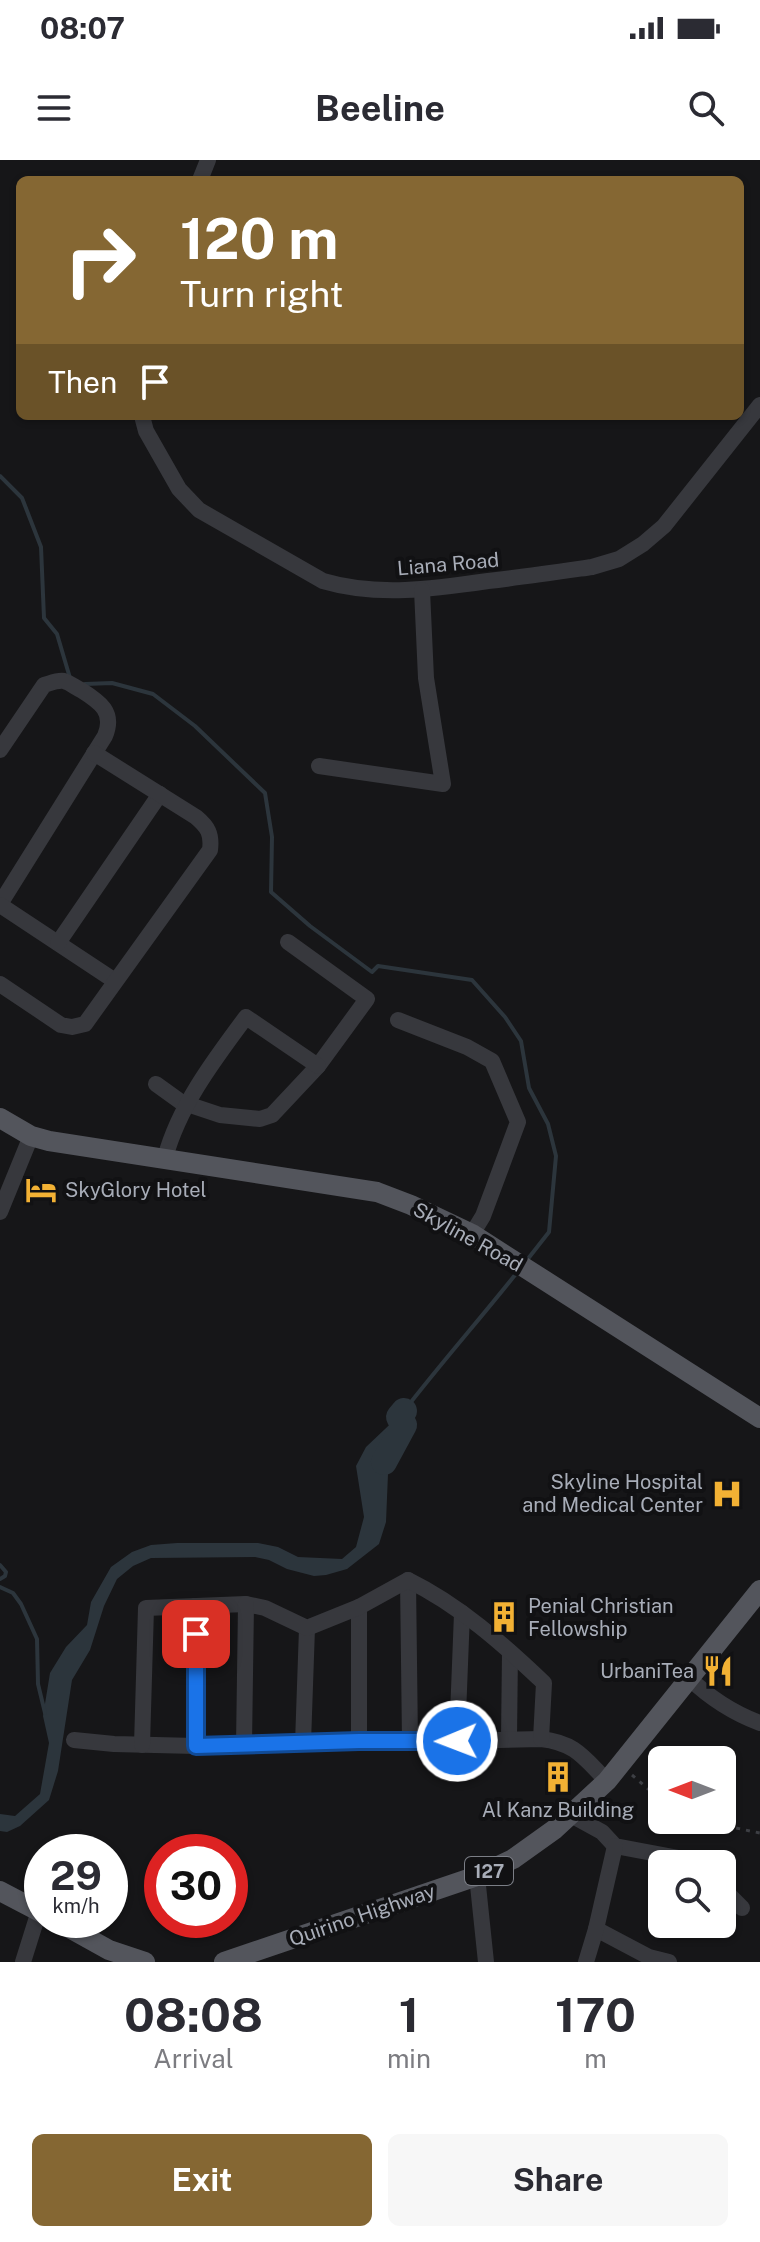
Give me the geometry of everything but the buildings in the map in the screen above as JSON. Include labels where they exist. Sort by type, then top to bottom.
[{"type":"main road","name":"Skyline Road","points":[[0,1118],[31,1136],[49,1141],[377,1192],[411,1205],[472,1234],[760,1418]]},
{"type":"main road","name":"Quirino Highway","points":[[224,1962],[477,1876],[513,1859],[571,1815],[607,1781],[760,1590]]},
{"type":"main road","points":[[0,1891],[24,1904]]},
{"type":"main road","points":[[87,1938],[109,1950],[145,1962]]},
{"type":"street","name":"Liana Road","points":[[143,420],[146,431],[179,489],[199,510],[323,581],[366,589],[422,590],[592,567],[619,559],[664,526],[760,405]]},
{"type":"street","points":[[319,766],[443,784],[426,678],[422,590]]},
{"type":"street","points":[[0,750],[44,685],[56,681],[67,682],[98,701],[108,714],[109,726],[94,753],[0,904],[115,981]]},
{"type":"street","points":[[0,984],[61,1025],[72,1027],[85,1024],[210,850],[212,838],[208,827],[94,753]]},
{"type":"street","points":[[58,943],[160,794]]},
{"type":"street","points":[[156,1084],[181,1102],[220,1115],[260,1119],[272,1115],[318,1066],[367,999],[288,942]]},
{"type":"street","points":[[165,1158],[170,1139],[188,1104],[246,1017],[318,1066]]},
{"type":"street","points":[[398,1020],[467,1047],[492,1061],[518,1122],[483,1216],[472,1234]]},
{"type":"street","points":[[0,1212],[8,1174],[31,1136]]},
{"type":"street","points":[[142,1745],[146,1608],[246,1604],[265,1608],[307,1628],[359,1607],[408,1580]]},
{"type":"street","points":[[408,1580],[462,1613],[544,1683],[541,1739]]},
{"type":"street","points":[[408,1580],[410,1742]]},
{"type":"street","points":[[244,1745],[246,1604]]},
{"type":"street","points":[[195,1606],[196,1746]]},
{"type":"street","points":[[359,1607],[359,1741]]},
{"type":"street","points":[[457,1741],[462,1613]]},
{"type":"street","points":[[303,1743],[307,1628]]},
{"type":"street","points":[[509,1738],[510,1652]]},
{"type":"street","points":[[689,1678],[719,1703],[740,1716],[760,1723]]},
{"type":"street","points":[[74,1740],[196,1746],[509,1738],[555,1740],[572,1746],[607,1781]]},
{"type":"street","points":[[571,1815],[602,1832],[615,1846],[648,1852]]},
{"type":"street","points":[[586,1962],[615,1846]]},
{"type":"street","points":[[477,1876],[486,1962]]},
{"type":"street","points":[[736,1902],[742,1908]]},
{"type":"street","points":[[596,1929],[649,1959],[669,1962]]},
{"type":"street","points":[[23,1962],[34,1938]]},
{"type":"path","points":[[620,1764],[648,1789]]},
{"type":"path","points":[[736,1828],[760,1833]]},
{"type":"shaded area","points":[[404,1411],[398,1445],[388,1474],[386,1522],[379,1544],[347,1569],[314,1576],[255,1557],[151,1558],[133,1566],[117,1579],[104,1606],[90,1650],[72,1680],[58,1771],[49,1800],[20,1826],[7,1832],[0,1831],[0,1814],[15,1816],[40,1794],[49,1743],[43,1716],[50,1673],[66,1647],[87,1625],[91,1602],[111,1567],[132,1552],[151,1545],[177,1543],[258,1543],[278,1547],[298,1557],[342,1559],[356,1547],[364,1517],[356,1466],[366,1447]]},
{"type":"waterway","points":[[0,476],[22,498],[41,547],[44,618],[57,634],[70,678]]},
{"type":"waterway","points":[[85,684],[112,683],[153,694],[195,726],[265,793],[272,837],[271,892],[310,926],[372,972],[378,966],[472,980],[505,1017],[521,1041],[529,1088],[548,1124],[556,1156],[549,1232],[527,1260]]},
{"type":"waterway","points":[[404,1411],[519,1270]]},
{"type":"waterway","points":[[384,1462],[404,1425],[399,1417],[404,1411]]},
{"type":"waterway","points":[[0,1565],[6,1572],[0,1579]]},
{"type":"waterway","points":[[0,1587],[13,1593],[21,1604],[37,1639],[38,1684],[45,1713]]},
{"type":"place","name":"SkyGlory Hotel","points":[[41,1190]]},
{"type":"place","name":"Skyline Hospital and Medical Center","points":[[727,1494]]},
{"type":"place","name":"Penial Christian Fellowship","points":[[504,1617]]},
{"type":"place","name":"UrbaniTea","points":[[718,1671]]},
{"type":"place","name":"Al Kanz Building","points":[[558,1777]]},
{"type":"route","points":[[196,1634],[196,1746],[457,1741]]}]
